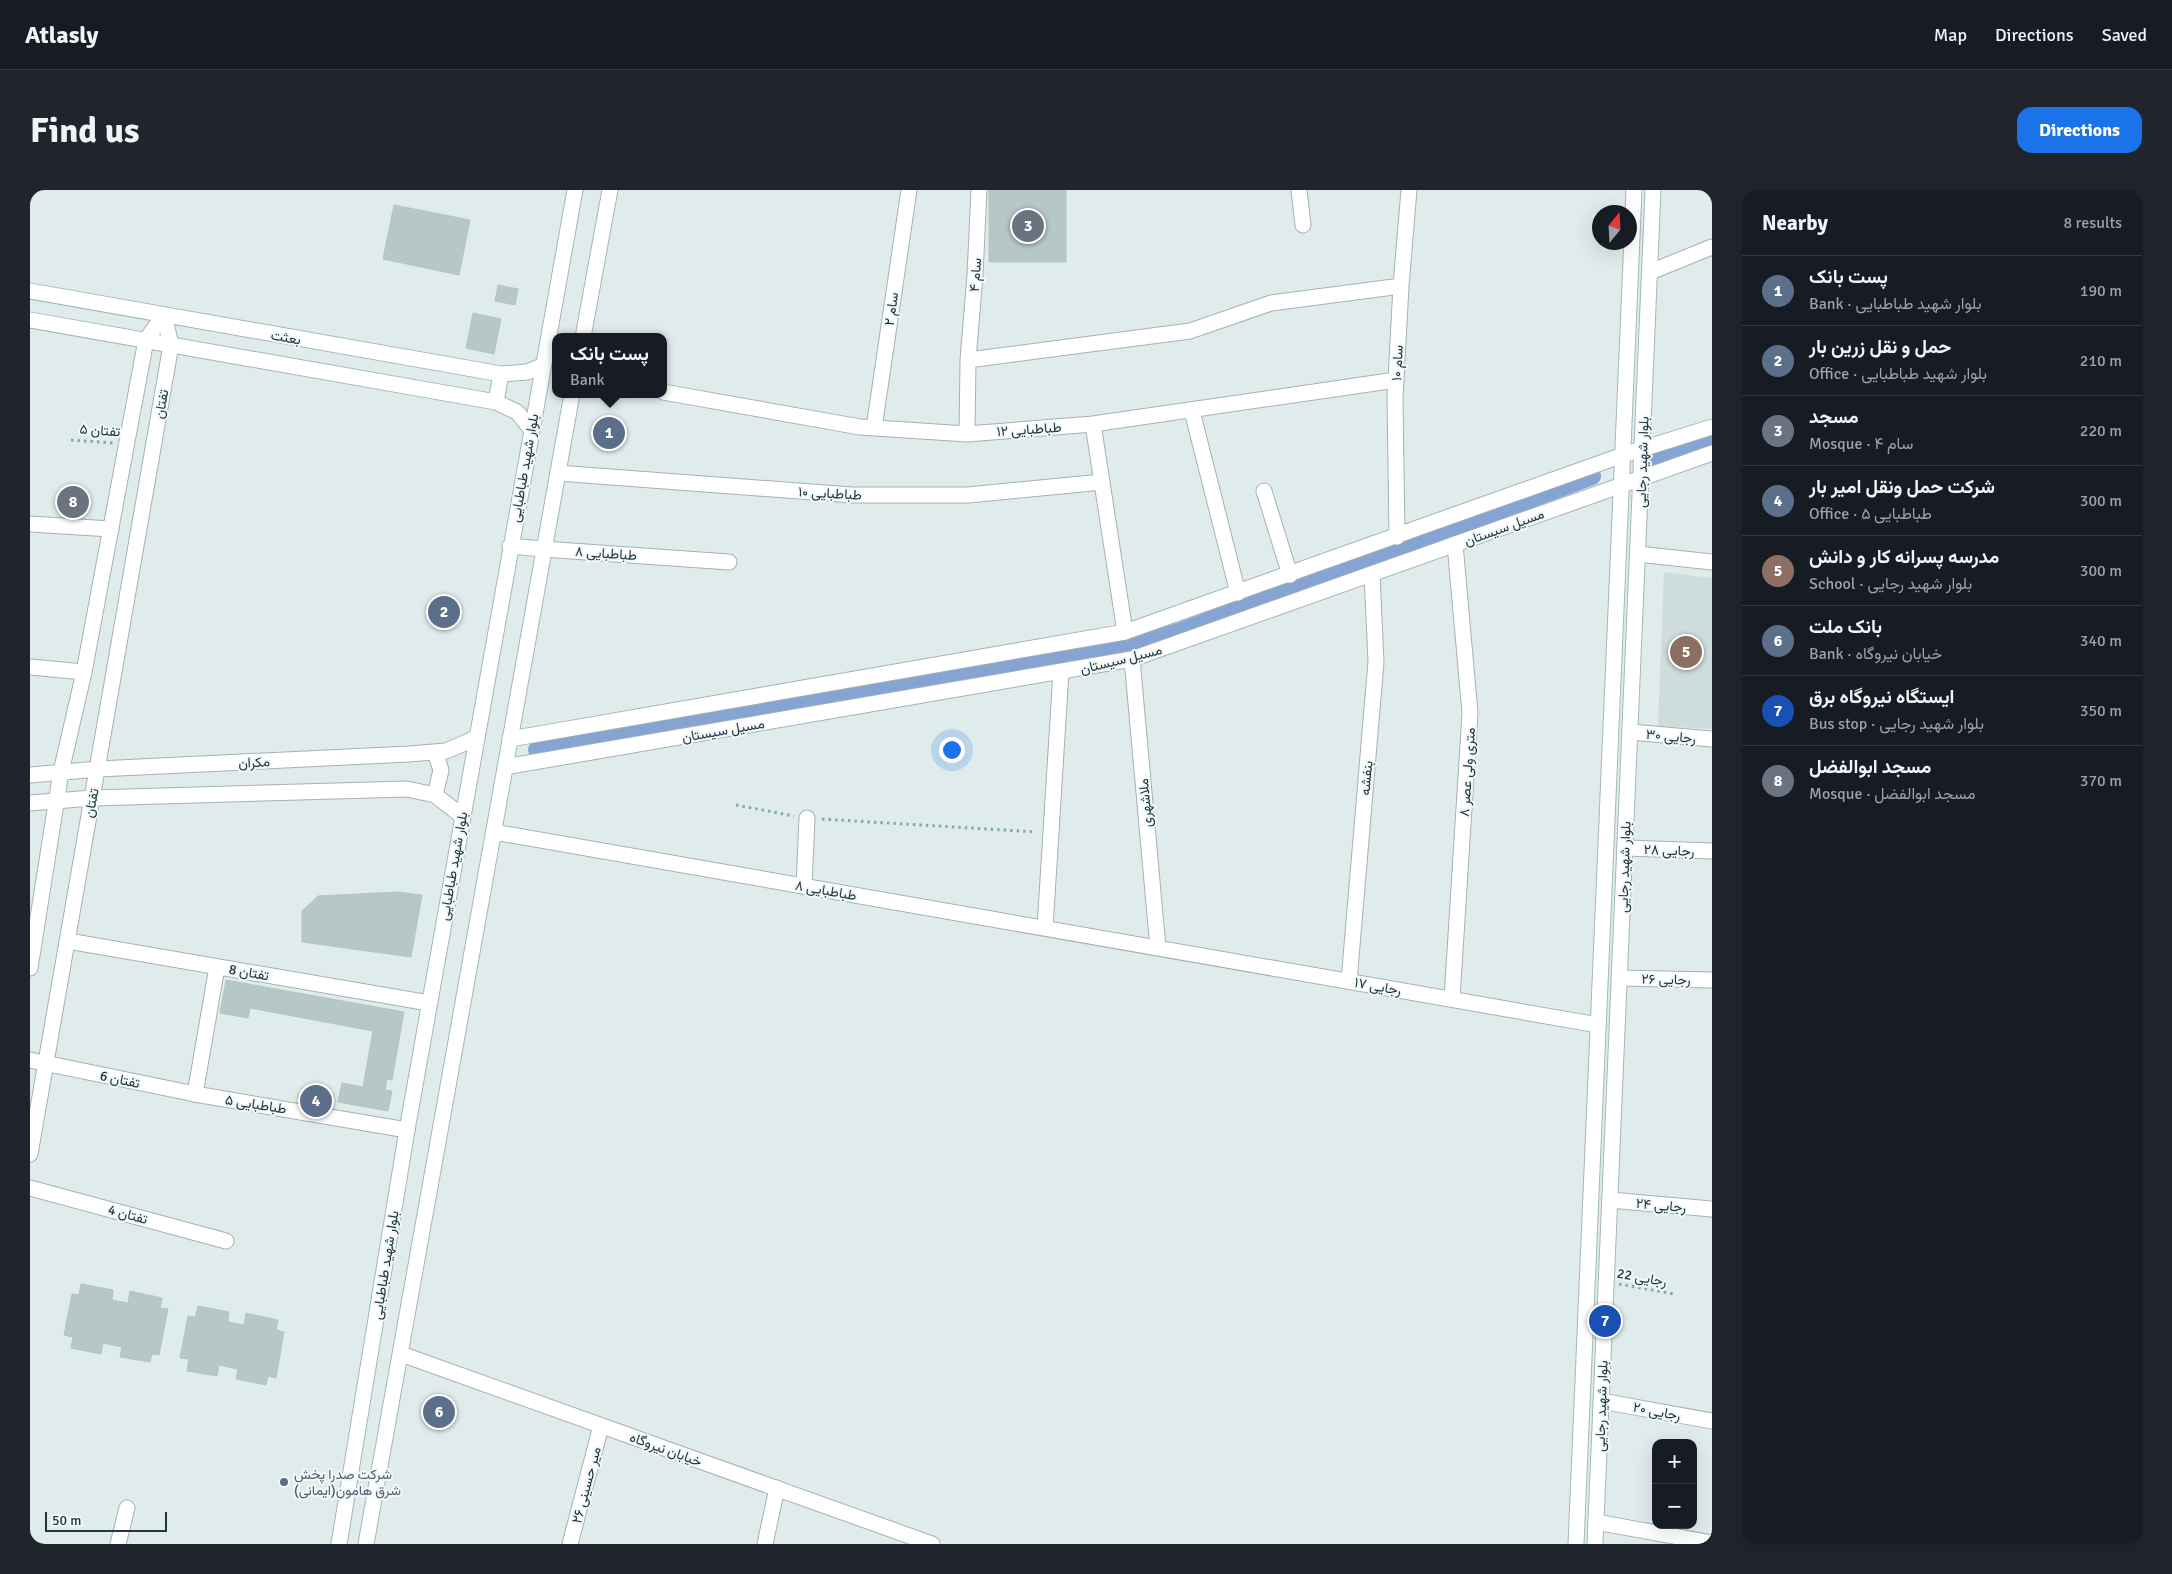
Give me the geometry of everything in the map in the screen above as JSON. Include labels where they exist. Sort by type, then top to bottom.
[{"type":"street","name":"بلوار شهید طباطبایی","points":[[339,1544],[429,1003],[575,190]]},
{"type":"street","points":[[584,333],[610,190]]},
{"type":"street","name":"سام ۲","points":[[874,428],[909,190]]},
{"type":"street","name":"سام ۴","points":[[967,434],[968,360],[975,274],[978,190]]},
{"type":"street","points":[[1299,190],[1302,225]]},
{"type":"street","name":"سام ۱۰","points":[[1398,537],[1396,380],[1409,190]]},
{"type":"street","name":"بلوار شهید رجایی","points":[[1576,1544],[1634,190]]},
{"type":"street","name":"بلوار شهید رجایی","points":[[1595,1544],[1653,190]]},
{"type":"street","points":[[1650,272],[1712,246]]},
{"type":"street","points":[[968,360],[1190,331],[1271,303],[1401,286]]},
{"type":"street","name":"بعثت","points":[[30,291],[501,374],[527,372],[542,366]]},
{"type":"street","name":"تفتان","points":[[30,968],[61,772],[84,672],[146,340],[164,315]]},
{"type":"street","name":"تفتان","points":[[30,1154],[37,1062],[68,941],[172,345],[164,315]]},
{"type":"street","name":"بعثت","points":[[30,320],[496,402],[517,412],[531,429]]},
{"type":"street","points":[[496,402],[501,374]]},
{"type":"street","name":"طباطبایی ۱۲","points":[[667,393],[874,428],[967,434],[1093,424],[1396,380]]},
{"type":"street","points":[[366,1544],[571,398]]},
{"type":"street","points":[[1192,411],[1238,593]]},
{"type":"street","points":[[1093,424],[1125,632]]},
{"type":"street","name":"مسیل سیستان","points":[[510,738],[1125,632],[1398,537],[1642,449],[1712,427]]},
{"type":"street","name":"مسیل سیستان","points":[[505,768],[1132,659],[1712,453]]},
{"type":"street","name":"طباطبایی ۱۰","points":[[558,473],[852,495],[968,495],[1102,482]]},
{"type":"street","points":[[1264,491],[1290,575]]},
{"type":"street","points":[[30,524],[111,529]]},
{"type":"street","name":"۸ متری ولی عصر","points":[[1452,999],[1470,714],[1456,544]]},
{"type":"street","name":"طباطبایی ۸","points":[[510,546],[729,562]]},
{"type":"street","points":[[1638,554],[1712,562]]},
{"type":"street","name":"بنفشه","points":[[1349,981],[1376,662],[1372,574]]},
{"type":"street","name":"ملاشهری","points":[[1132,659],[1158,948]]},
{"type":"street","points":[[30,667],[84,672]]},
{"type":"street","points":[[1045,928],[1060,672]]},
{"type":"street","name":"رجایی ۳۰","points":[[1630,732],[1712,739]]},
{"type":"street","name":"مکران","points":[[30,775],[98,769],[435,752],[446,751],[476,738]]},
{"type":"street","points":[[435,752],[441,770],[436,795]]},
{"type":"street","points":[[30,803],[92,798],[407,789],[436,795],[462,816]]},
{"type":"street","points":[[804,886],[807,818]]},
{"type":"street","name":"طباطبایی ۸","points":[[494,832],[1158,948]]},
{"type":"street","name":"رجایی ۲۸","points":[[1625,848],[1712,851]]},
{"type":"street","name":"تفتان 8","points":[[68,941],[429,1003]]},
{"type":"street","name":"رجایی ۱۷","points":[[1158,948],[1598,1025]]},
{"type":"street","points":[[195,1094],[218,967]]},
{"type":"street","name":"رجایی ۲۶","points":[[1619,978],[1712,980]]},
{"type":"street","name":"تفتان 6","points":[[37,1062],[195,1094]]},
{"type":"street","name":"طباطبایی ۵","points":[[195,1094],[407,1130]]},
{"type":"street","name":"تفتان 4","points":[[30,1188],[226,1241]]},
{"type":"street","name":"رجایی ۲۴","points":[[1591,1199],[1712,1209]]},
{"type":"street","name":"خیابان نیروگاه","points":[[401,1354],[932,1544]]},
{"type":"street","name":"رجایی ۲۰","points":[[1601,1400],[1712,1422]]},
{"type":"street","name":"میر حسینی ۲۶","points":[[570,1544],[601,1426]]},
{"type":"street","points":[[765,1544],[777,1488]]},
{"type":"street","points":[[118,1544],[127,1508]]},
{"type":"street","points":[[1596,1522],[1712,1543]]},
{"type":"path","name":"تفتان ۵","points":[[71,440],[127,443]]},
{"type":"path","points":[[736,805],[807,818],[1051,833]]},
{"type":"path","name":"رجایی 22","points":[[1606,1282],[1674,1294]]},
{"type":"shaded area","points":[[1664,572],[1712,578],[1712,729],[1658,726]]},
{"type":"building","points":[[989,190],[1066,190],[1066,262],[989,262]]},
{"type":"building","points":[[394,205],[470,220],[459,275],[383,259]]},
{"type":"building","points":[[498,285],[518,289],[515,305],[495,301]]},
{"type":"building","points":[[473,313],[501,319],[494,354],[466,348]]},
{"type":"building","points":[[397,892],[422,895],[411,957],[302,942],[302,911],[318,896]]},
{"type":"building","points":[[226,980],[404,1012],[392,1080],[387,1079],[385,1090],[392,1091],[388,1111],[338,1102],[342,1083],[363,1087],[373,1031],[250,1008],[248,1018],[220,1013]]},
{"type":"building","points":[[81,1284],[113,1290],[112,1300],[128,1303],[130,1291],[162,1298],[160,1308],[168,1309],[159,1355],[152,1354],[150,1362],[120,1357],[122,1347],[103,1343],[101,1354],[71,1348],[73,1337],[64,1335],[72,1294],[79,1295]]},
{"type":"building","points":[[198,1306],[229,1312],[228,1322],[244,1325],[246,1313],[278,1320],[276,1330],[284,1332],[276,1378],[268,1376],[266,1385],[236,1379],[238,1369],[219,1365],[217,1376],[187,1371],[189,1359],[180,1358],[188,1316],[195,1317]]},
{"type":"waterway","name":"مسیل سیستان","points":[[1657,458],[1712,440]]},
{"type":"waterway","points":[[537,750],[1129,647],[1184,630],[1592,476]]},
{"type":"place","name":"مسجد","points":[[1028,226]]},
{"type":"place","name":"پست بانک","points":[[609,433]]},
{"type":"place","name":"مسجد ابوالفضل","points":[[73,502]]},
{"type":"place","name":"حمل و نقل زرین بار","points":[[444,612]]},
{"type":"place","name":"مدرسه پسرانه کار و دانش","points":[[1686,652]]},
{"type":"place","name":"شرکت حمل ونقل امیر بار","points":[[316,1101]]},
{"type":"place","name":"ایستگاه نیروگاه برق","points":[[1605,1321]]},
{"type":"place","name":"بانک ملت","points":[[439,1412]]},
{"type":"place","name":"شرکت صدرا پخش شرق هامون(ایمانی)","points":[[284,1482]]}]
